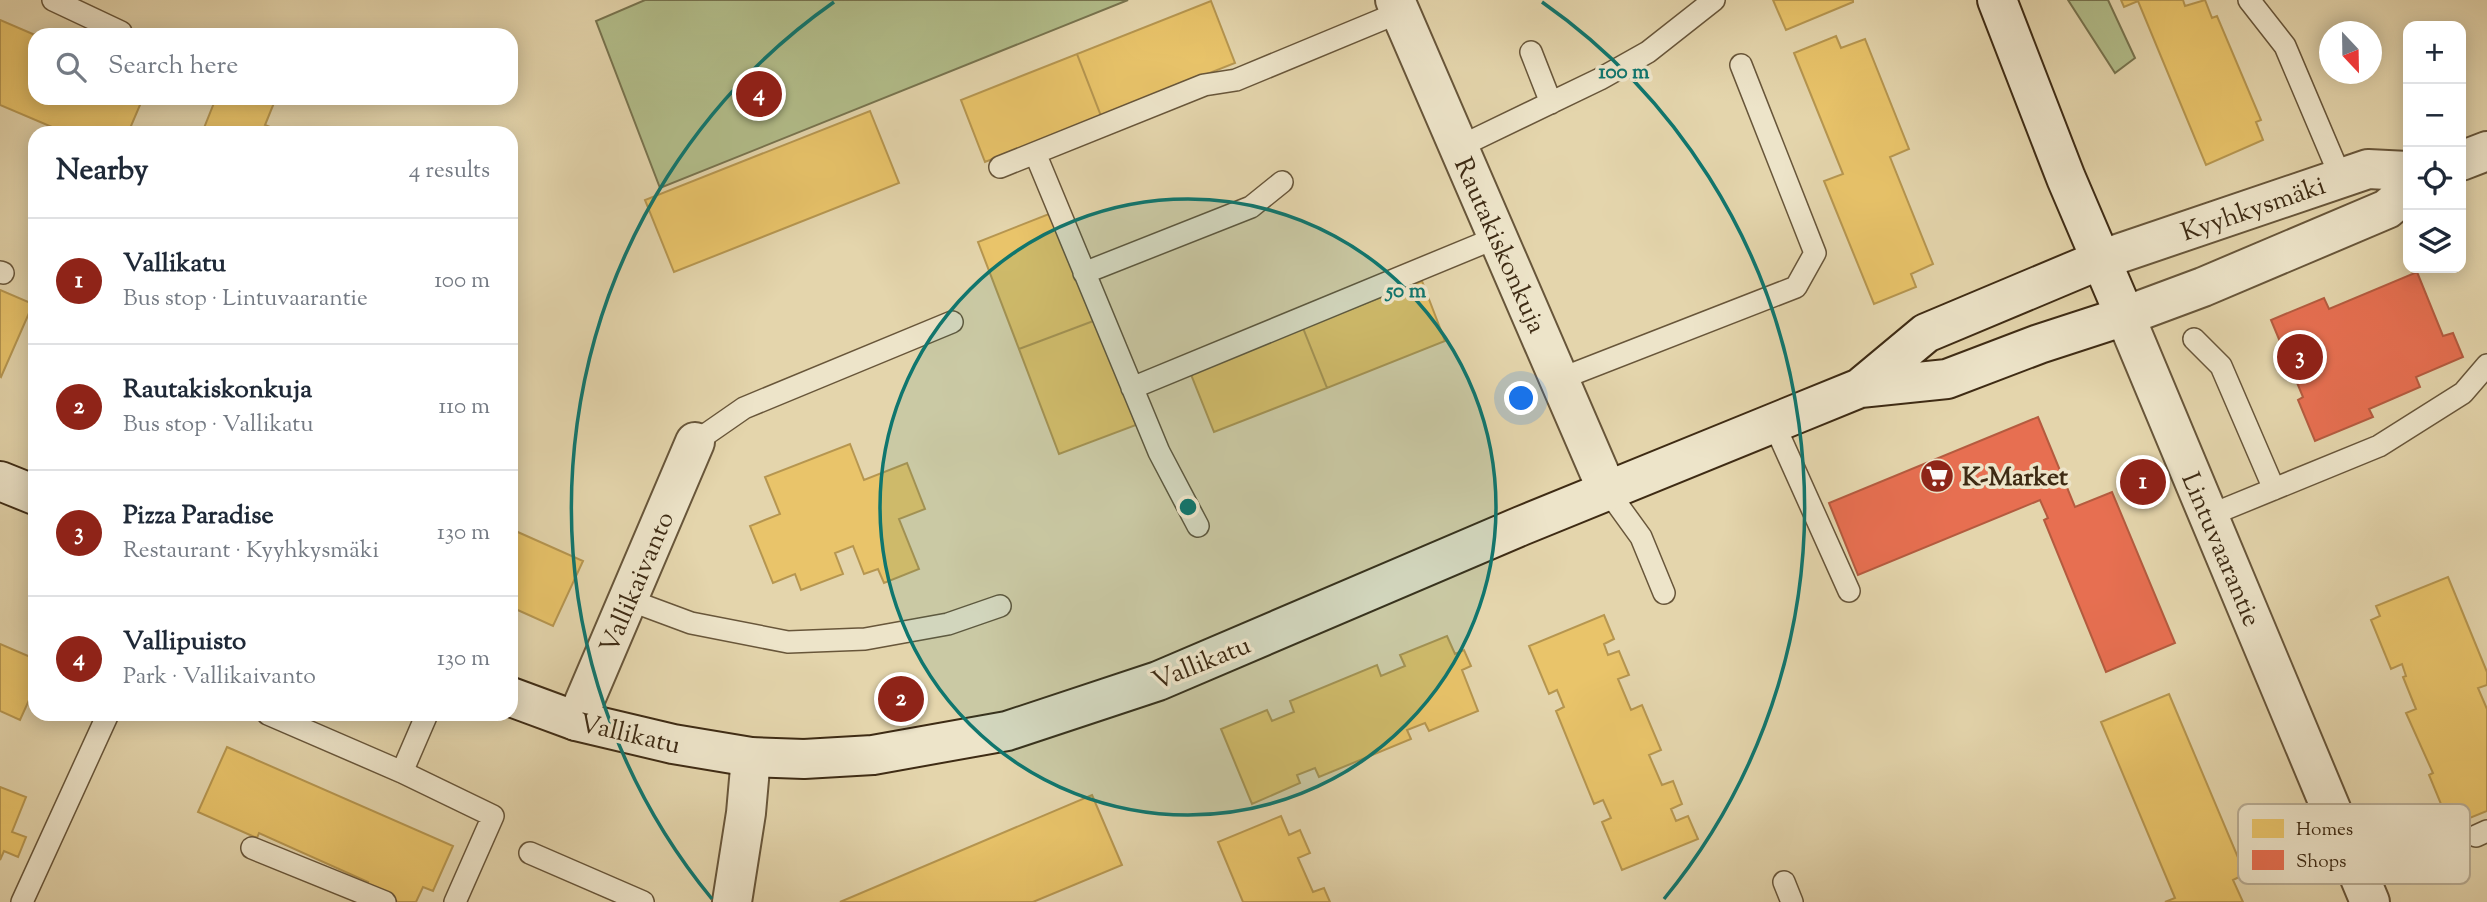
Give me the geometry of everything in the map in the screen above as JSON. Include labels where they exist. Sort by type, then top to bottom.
[{"type":"main road","name":"Lintuvaarantie","points":[[1997,0],[2100,260],[2329,804]]},
{"type":"main road","name":"Rautakiskonkuja","points":[[1398,6],[1607,491]]},
{"type":"main road","points":[[2466,159],[2487,151]]},
{"type":"main road","name":"Kyyhkysmäki","points":[[2100,260],[2368,169],[2403,171]]},
{"type":"main road","name":"Kyyhkysmäki","points":[[2124,316],[2203,287],[2386,209],[2403,195]]},
{"type":"main road","name":"Vallikatu","points":[[1860,388],[1926,333],[2100,260]]},
{"type":"main road","name":"Vallikatu","points":[[518,700],[576,721],[673,744],[751,757],[804,759],[884,754],[1007,731],[1158,681],[1607,491],[1860,388],[1947,379],[2039,344],[2124,316]]},
{"type":"main road","name":"Vallikaivanto","points":[[576,721],[695,442]]},
{"type":"main road","points":[[0,481],[28,492]]},
{"type":"main road","points":[[732,902],[751,757]]},
{"type":"main road","name":"Lintuvaarantie","points":[[2362,884],[2370,902]]},
{"type":"lane","points":[[53,0],[112,28]]},
{"type":"lane","points":[[1459,147],[1600,79],[1648,52],[1714,0]]},
{"type":"lane","points":[[2249,0],[2285,46],[2341,178]]},
{"type":"lane","points":[[1000,167],[1203,85],[1236,80],[1398,6]]},
{"type":"lane","points":[[1531,52],[1551,103]]},
{"type":"lane","points":[[1560,379],[1796,287],[1815,253],[1741,65]]},
{"type":"lane","points":[[1035,153],[1159,452],[1198,526]]},
{"type":"lane","points":[[1084,273],[1251,207],[1282,182]]},
{"type":"lane","points":[[1132,388],[1498,237]]},
{"type":"lane","points":[[695,442],[744,408],[952,322]]},
{"type":"lane","points":[[2194,339],[2221,366],[2274,489]]},
{"type":"lane","points":[[2208,516],[2379,446],[2463,393],[2487,365]]},
{"type":"lane","points":[[1774,424],[1849,591]]},
{"type":"lane","points":[[1607,491],[1641,537],[1664,593]]},
{"type":"lane","points":[[629,600],[691,623],[788,642],[865,639],[948,624],[999,606]]},
{"type":"lane","points":[[22,902],[105,721]]},
{"type":"lane","points":[[284,721],[402,772],[493,816],[455,902]]},
{"type":"lane","points":[[402,772],[424,721]]},
{"type":"lane","points":[[252,848],[361,898],[385,902]]},
{"type":"lane","points":[[530,853],[643,902]]},
{"type":"lane","points":[[1784,881],[1792,902]]},
{"type":"green space","points":[[645,0],[1128,0],[660,188],[596,21]]},
{"type":"green space","points":[[2068,0],[2108,0],[2135,58],[2115,73]]},
{"type":"building: Homes","points":[[1773,0],[1853,0],[1853,2],[1786,30]]},
{"type":"building: Homes","points":[[2121,0],[2183,0],[2185,6],[2205,0],[2212,18],[2217,16],[2261,120],[2256,122],[2263,140],[2206,165],[2138,1],[2124,7]]},
{"type":"building: Homes","points":[[1211,1],[1235,63],[1101,116],[1077,54]]},
{"type":"building: Homes","points":[[0,20],[28,32],[28,105],[140,105],[131,126],[50,126],[0,105]]},
{"type":"building: Homes","points":[[1836,36],[1841,48],[1865,39],[1909,149],[1890,157],[1933,264],[1911,274],[1916,287],[1874,304],[1824,181],[1843,174],[1794,53]]},
{"type":"building: Homes","points":[[1077,54],[1101,116],[985,162],[961,100]]},
{"type":"building: Homes","points":[[213,105],[273,105],[265,125],[268,126],[205,126]]},
{"type":"building: Homes","points":[[870,111],[899,183],[674,272],[645,200]]},
{"type":"building: Homes","points":[[1054,212],[1096,320],[1019,349],[978,242]]},
{"type":"building: Homes","points":[[1422,281],[1445,341],[1327,388],[1303,328]]},
{"type":"building: Homes","points":[[0,290],[28,302],[28,315],[0,376]]},
{"type":"building: Homes","points":[[1096,320],[1136,425],[1059,454],[1019,349]]},
{"type":"building: Homes","points":[[1303,328],[1327,388],[1214,432],[1190,372]]},
{"type":"building: Homes","points":[[850,444],[864,480],[907,463],[925,509],[899,519],[919,569],[884,583],[878,569],[864,574],[853,546],[835,553],[843,574],[801,590],[795,574],[773,583],[750,526],[780,514],[765,477]]},
{"type":"building: Homes","points":[[518,532],[583,561],[553,626],[518,610]]},
{"type":"building: Homes","points":[[2448,577],[2487,672],[2487,685],[2478,688],[2487,709],[2487,811],[2470,818],[2470,804],[2441,804],[2429,775],[2433,773],[2406,713],[2416,709],[2403,677],[2406,676],[2402,664],[2391,669],[2371,620],[2380,616],[2376,606]]},
{"type":"building: Homes","points":[[1604,615],[1614,639],[1604,644],[1608,655],[1619,651],[1629,675],[1618,679],[1631,710],[1642,705],[1661,750],[1649,755],[1662,785],[1673,781],[1682,804],[1671,809],[1676,821],[1688,816],[1698,839],[1622,870],[1602,822],[1611,818],[1603,800],[1594,804],[1556,711],[1564,707],[1557,690],[1549,694],[1529,646]]},
{"type":"building: Homes","points":[[1447,636],[1455,654],[1464,650],[1471,666],[1462,670],[1478,711],[1429,731],[1425,723],[1407,730],[1411,739],[1319,777],[1315,768],[1297,775],[1300,783],[1252,804],[1221,729],[1267,710],[1272,721],[1294,712],[1290,701],[1377,665],[1381,676],[1405,666],[1400,655]]},
{"type":"building: Homes","points":[[0,644],[28,656],[28,702],[20,720],[0,711]]},
{"type":"building: Homes","points":[[2169,694],[2238,857],[2238,878],[2233,880],[2243,902],[2165,902],[2175,898],[2101,722]]},
{"type":"building: Homes","points":[[227,747],[453,846],[433,891],[423,887],[416,902],[398,902],[365,888],[368,882],[259,833],[257,838],[198,812]]},
{"type":"building: Homes","points":[[0,787],[26,797],[12,832],[26,837],[18,857],[4,851],[0,860]]},
{"type":"building: Homes","points":[[1092,795],[1122,865],[1033,902],[840,902]]},
{"type":"building: Homes","points":[[1281,816],[1289,835],[1300,830],[1310,853],[1298,858],[1313,892],[1324,888],[1330,902],[1243,902],[1218,842]]},
{"type":"building: Shops","points":[[2417,273],[2443,336],[2453,333],[2463,357],[2416,377],[2420,387],[2369,409],[2373,417],[2315,441],[2298,400],[2303,397],[2271,320],[2324,298],[2329,309]]},
{"type":"building: Shops","points":[[2038,417],[2075,507],[2112,492],[2175,643],[2106,672],[2044,520],[2048,518],[2040,500],[1858,575],[1829,503]]},
{"type":"place","name":"Vallipuisto","points":[[759,94]]},
{"type":"place","name":"Pizza Paradise","points":[[2300,357]]},
{"type":"place","name":"K-Market","points":[[1937,476]]},
{"type":"place","name":"Vallikatu","points":[[2143,482]]},
{"type":"place","name":"Rautakiskonkuja","points":[[901,699]]}]
